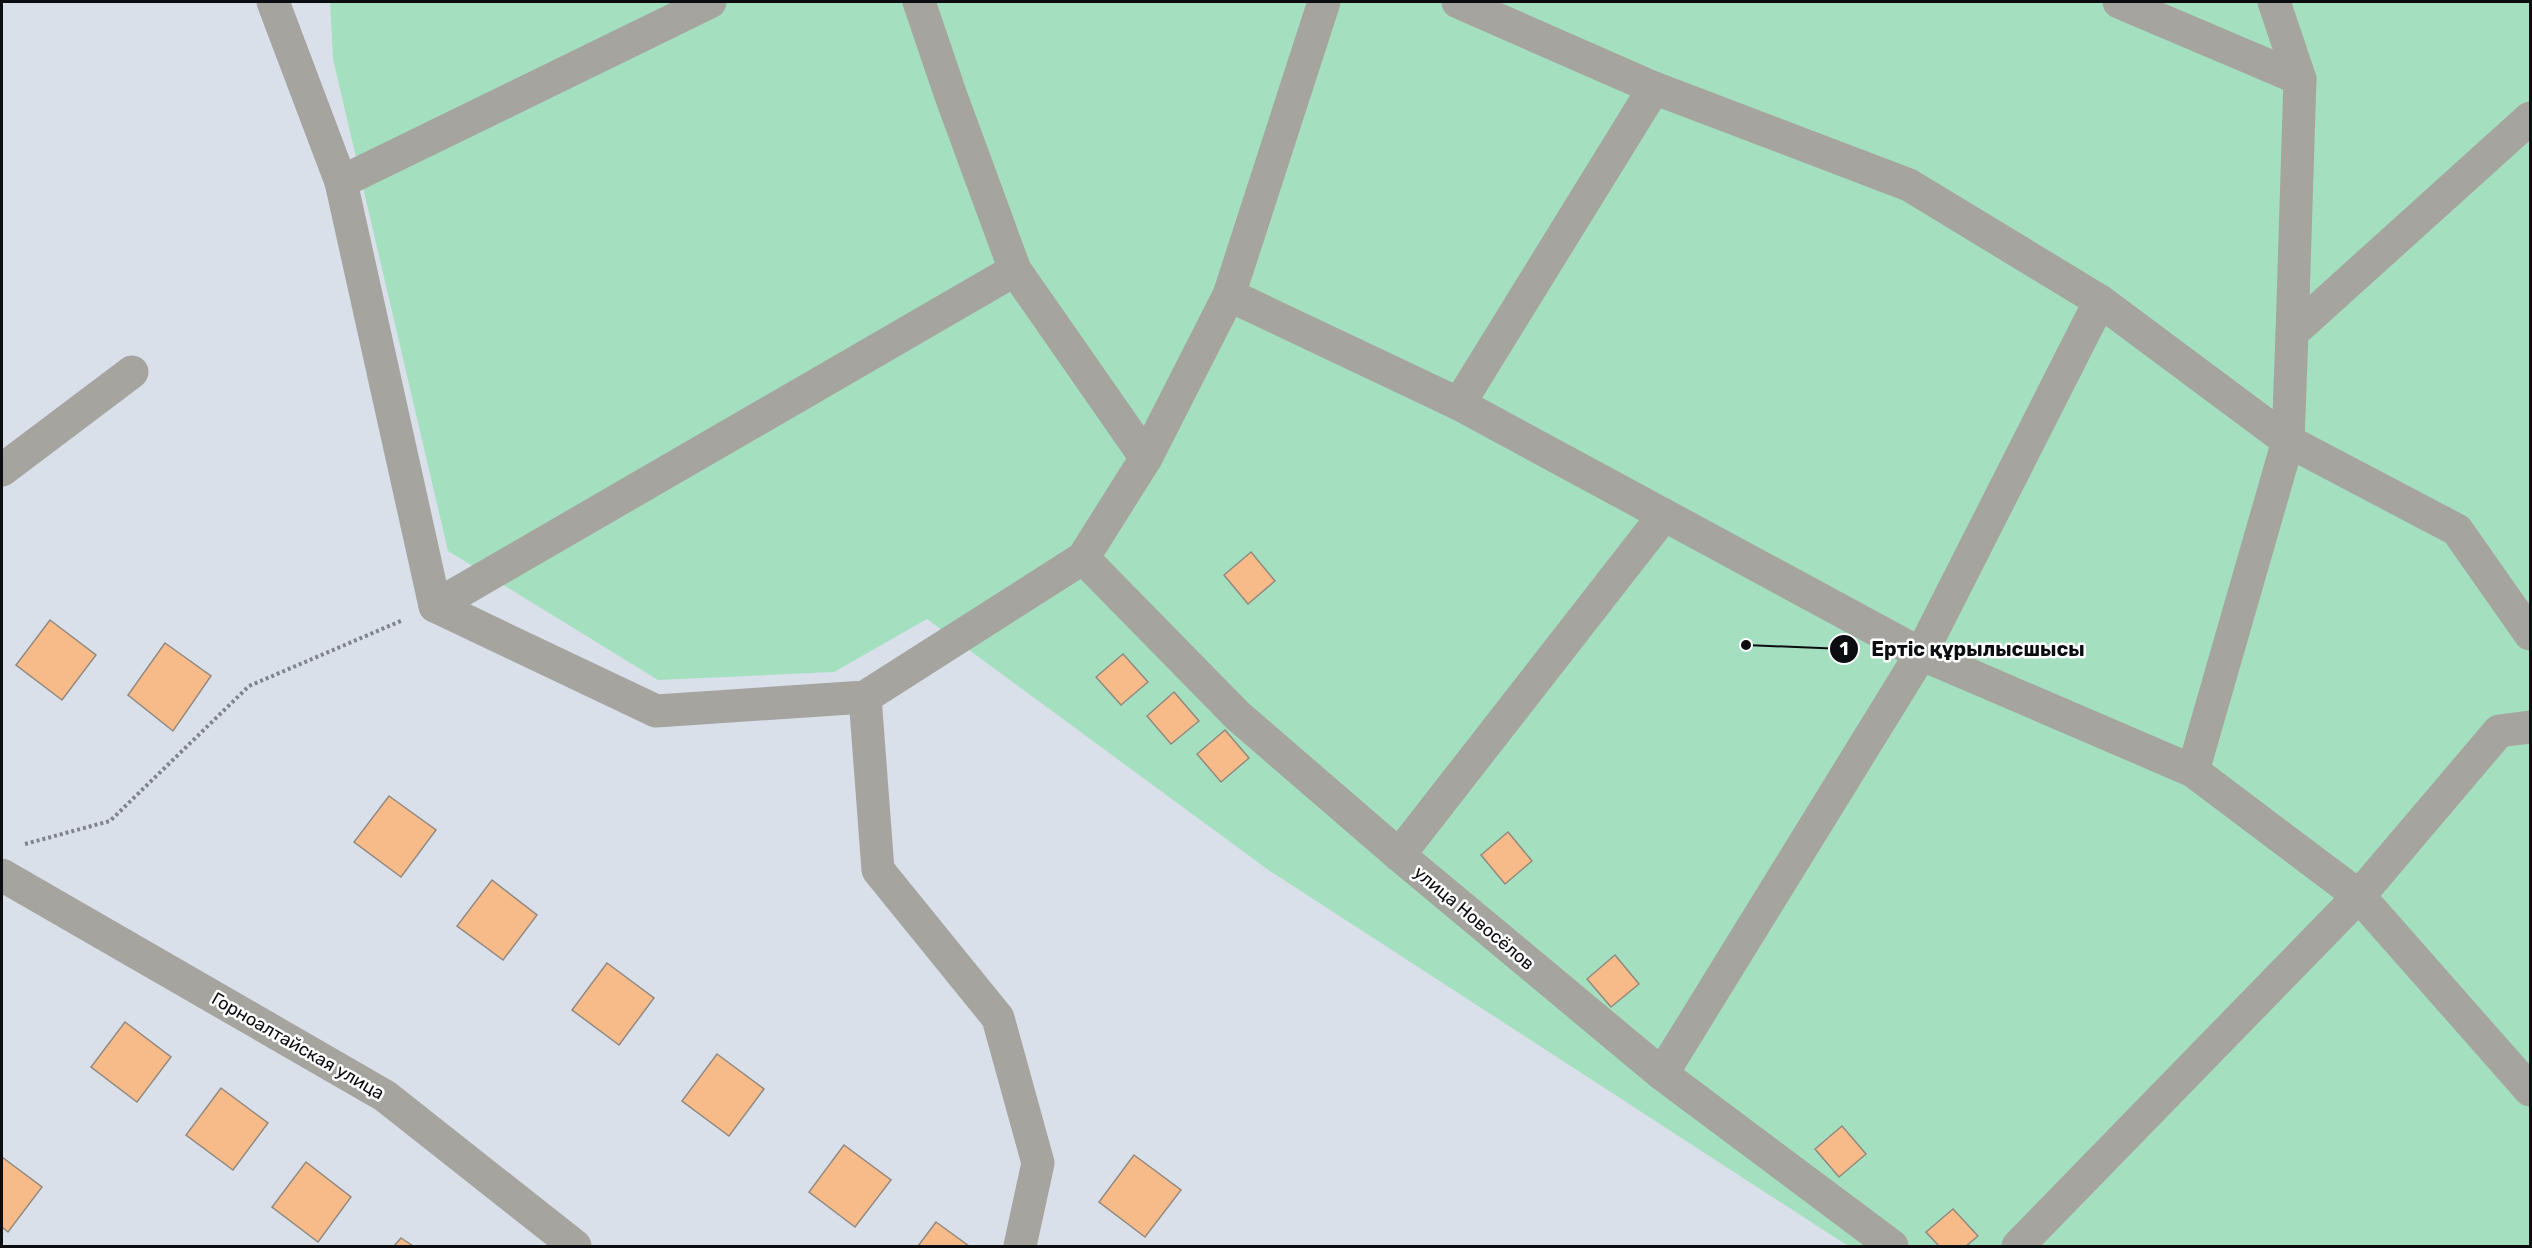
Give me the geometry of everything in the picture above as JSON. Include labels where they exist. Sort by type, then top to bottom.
[{"type":"street","points":[[273,2],[341,182],[435,606]]},
{"type":"street","points":[[341,182],[710,2]]},
{"type":"street","points":[[920,2],[951,96],[1015,270],[1146,458]]},
{"type":"street","points":[[435,606],[656,711],[865,697],[1083,558],[1146,458],[1229,295],[1324,2]]},
{"type":"street","points":[[1458,2],[1654,88],[1909,185],[2100,301],[2288,441],[2457,530],[2530,634]]},
{"type":"street","points":[[2119,2],[2300,79]]},
{"type":"street","points":[[2193,771],[2288,441],[2300,79],[2274,2]]},
{"type":"street","points":[[1458,404],[1654,88]]},
{"type":"street","points":[[2292,333],[2530,118]]},
{"type":"street","points":[[435,606],[1015,270]]},
{"type":"street","points":[[1229,295],[1458,404],[1921,654],[2193,771],[2359,896],[2530,1090]]},
{"type":"street","points":[[1662,1074],[1921,654],[2100,301]]},
{"type":"street","points":[[2,470],[132,372]]},
{"type":"street","points":[[1399,855],[1664,515]]},
{"type":"street","name":"улица Новосёлов","points":[[1083,558],[1238,716],[1399,855],[1662,1074],[1892,1246]]},
{"type":"street","points":[[865,697],[878,870],[998,1018],[1038,1163],[1020,1246]]},
{"type":"street","points":[[2018,1246],[2359,896],[2499,730],[2530,727]]},
{"type":"street","name":"Горноалтайская улица","points":[[2,875],[386,1096],[575,1246]]},
{"type":"path","points":[[23,845],[110,821],[249,686],[435,606]]},
{"type":"green space","points":[[330,2],[2530,2],[2530,1246],[1848,1246],[1267,869],[927,619],[834,672],[658,680],[448,551],[333,59]]},
{"type":"building","points":[[1251,552],[1275,581],[1248,604],[1224,575]]},
{"type":"building","points":[[50,620],[96,655],[62,700],[16,665]]},
{"type":"building","points":[[165,643],[211,676],[173,731],[128,695]]},
{"type":"building","points":[[1123,654],[1148,682],[1121,705],[1096,677]]},
{"type":"building","points":[[1174,692],[1199,721],[1171,744],[1147,716]]},
{"type":"building","points":[[1225,730],[1249,758],[1221,782],[1197,754]]},
{"type":"building","points":[[389,796],[436,830],[401,877],[354,842]]},
{"type":"building","points":[[1508,832],[1532,861],[1505,884],[1481,855]]},
{"type":"building","points":[[492,880],[537,915],[503,960],[457,926]]},
{"type":"building","points":[[1615,955],[1639,984],[1611,1007],[1587,979]]},
{"type":"building","points":[[607,963],[654,998],[619,1045],[572,1010]]},
{"type":"building","points":[[125,1022],[171,1057],[137,1102],[91,1067]]},
{"type":"building","points":[[717,1054],[764,1089],[729,1136],[682,1101]]},
{"type":"building","points":[[221,1088],[268,1123],[233,1170],[186,1135]]},
{"type":"building","points":[[1842,1126],[1866,1154],[1839,1177],[1815,1149]]},
{"type":"building","points":[[844,1145],[891,1180],[855,1227],[809,1192]]},
{"type":"building","points":[[1134,1155],[1181,1190],[1145,1237],[1099,1202]]},
{"type":"building","points":[[2,1157],[42,1187],[8,1232],[2,1227]]},
{"type":"building","points":[[306,1162],[351,1197],[318,1242],[272,1207]]},
{"type":"building","points":[[1953,1209],[1978,1236],[1966,1246],[1939,1246],[1926,1232]]},
{"type":"building","points":[[936,1222],[969,1246],[918,1246]]},
{"type":"building","points":[[401,1238],[413,1246],[394,1246]]},
{"type":"place","name":"Ертіс құрылысшысы","points":[[1746,645]]}]
